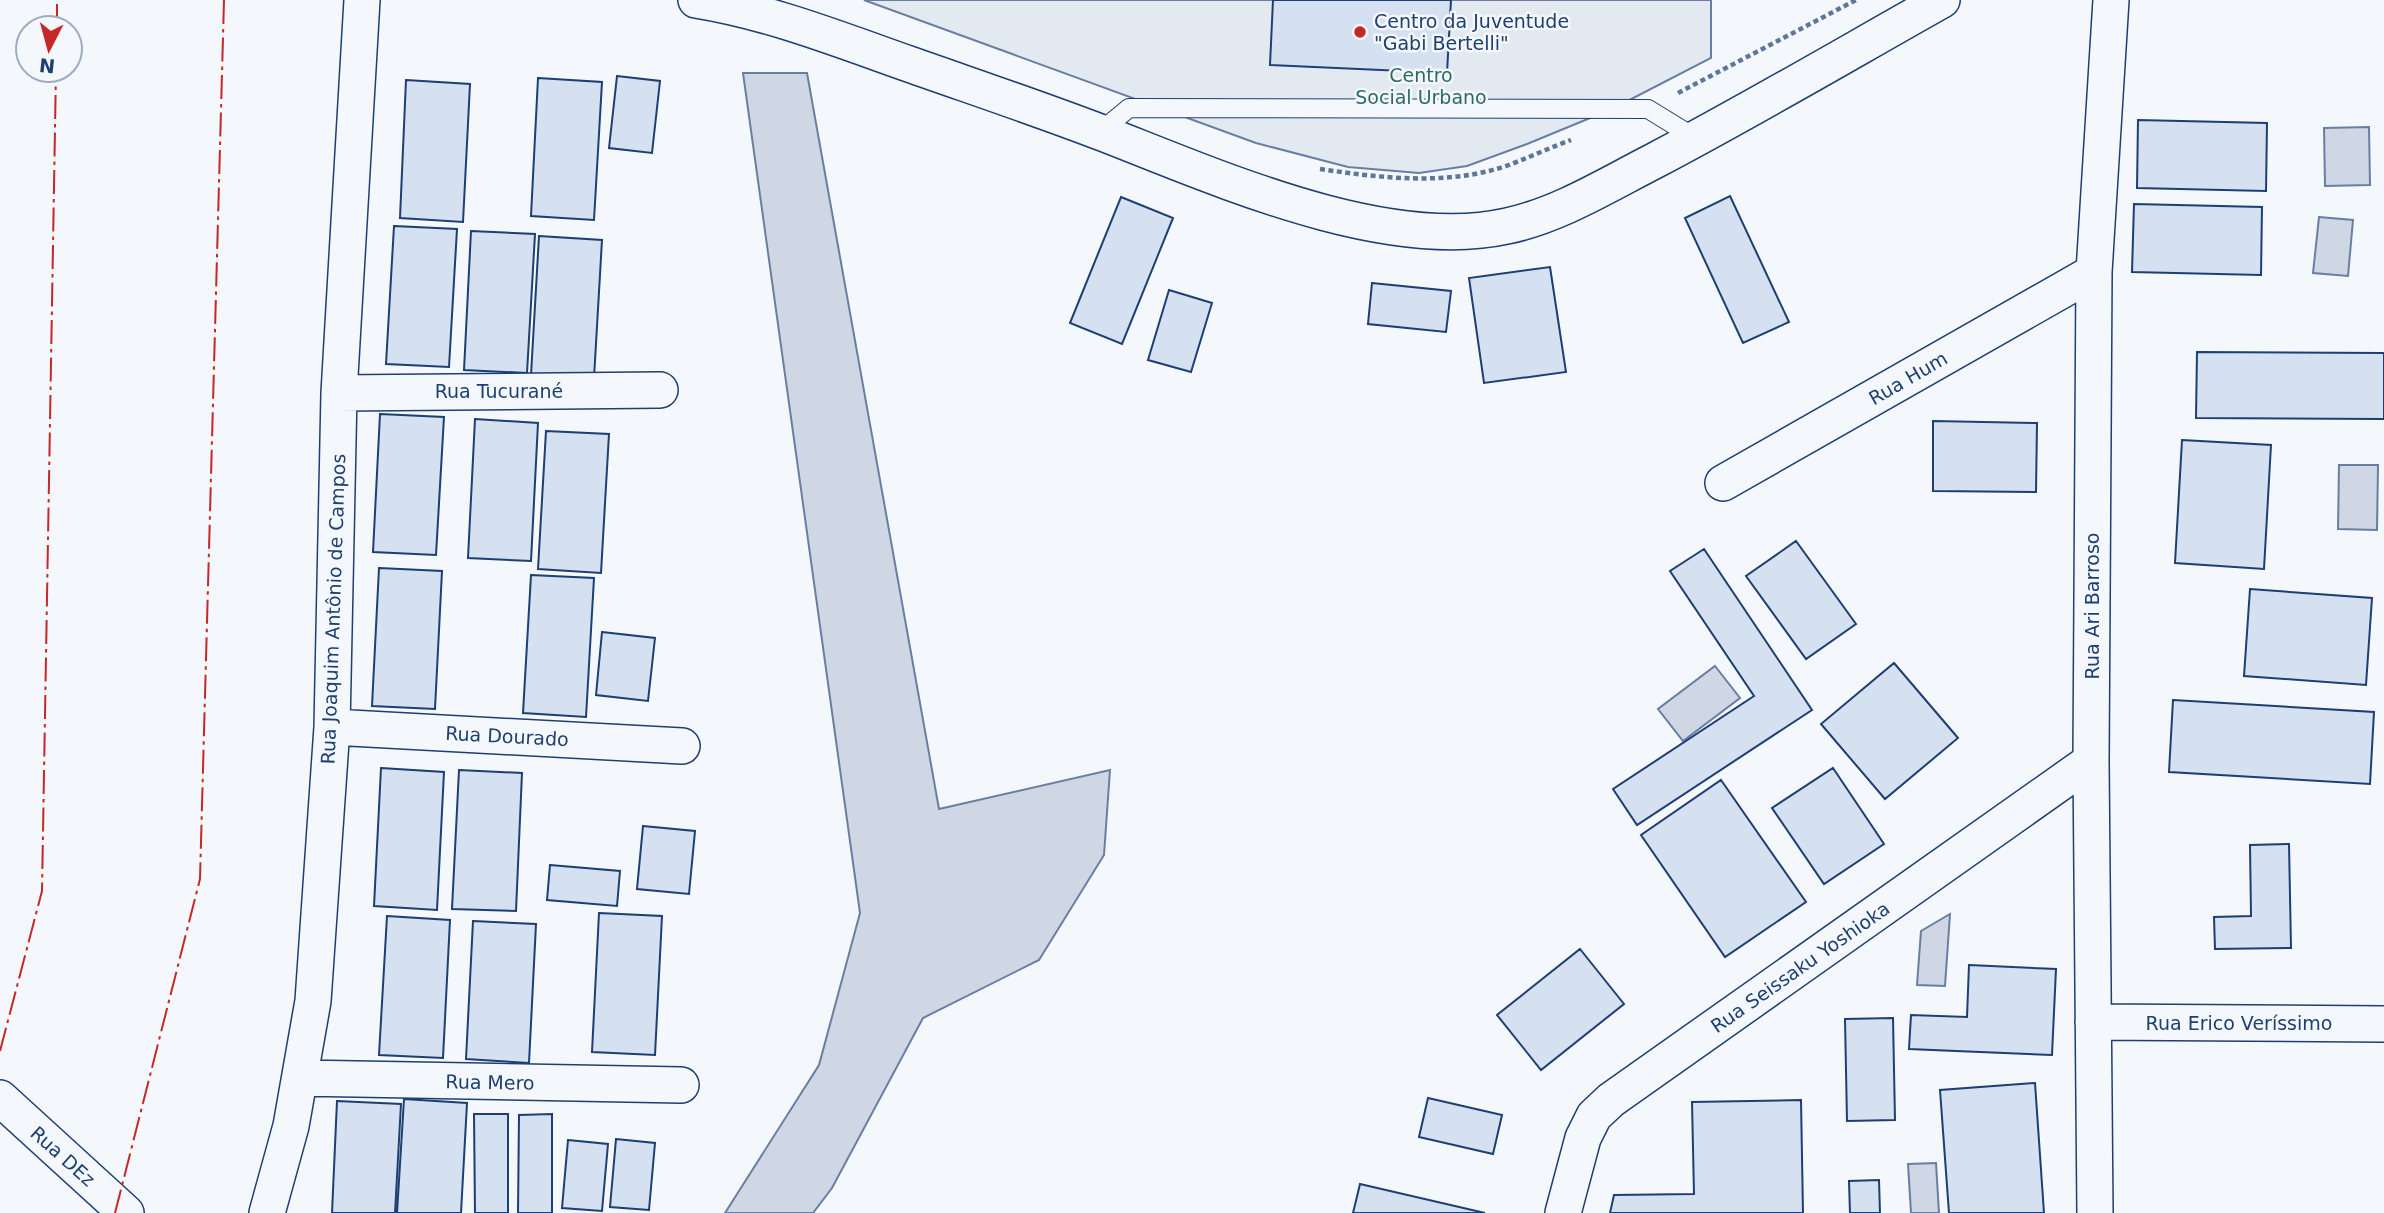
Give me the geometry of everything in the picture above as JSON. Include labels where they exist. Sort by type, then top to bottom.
[{"type":"street","name":"Rua Joaquim Antônio de Campos","points":[[267,1213],[290,1126],[313,1001],[332,727],[339,393],[362,0]]},
{"type":"street","points":[[696,0],[774,8],[1272,197],[1387,226],[1431,232],[1472,233],[1510,226],[1568,204],[1697,139],[1942,0]]},
{"type":"street","name":"Rua Ari Barroso","points":[[2095,1213],[2091,761],[2094,272],[2111,0]]},
{"type":"street","name":"Rua Hum","points":[[1723,483],[2094,272]]},
{"type":"street","name":"Rua Tucurané","points":[[339,393],[660,390]]},
{"type":"street","name":"Rua Dourado","points":[[332,727],[682,746]]},
{"type":"street","name":"Rua Seissaku Yoshioka","points":[[1563,1213],[1583,1138],[1594,1116],[1611,1101],[2091,761]]},
{"type":"street","name":"Rua Erico Veríssimo","points":[[2093,1022],[2384,1024]]},
{"type":"street","name":"Rua Mero","points":[[300,1078],[681,1085]]},
{"type":"street","name":"Rua DEz","points":[[0,1098],[126,1213]]},
{"type":"lane","points":[[1100,132],[1129,108],[1648,109],[1697,139]]},
{"type":"green space","name":"Centro Social Urbano","points":[[864,0],[1711,0],[1711,58],[1612,109],[1527,144],[1467,166],[1419,173],[1348,167],[1256,143]]},
{"type":"shaded area","points":[[743,73],[807,73],[939,809],[1110,770],[1104,855],[1039,960],[923,1018],[832,1188],[813,1213],[725,1213],[819,1065],[860,913]]},
{"type":"shaded area","points":[[2369,127],[2370,185],[2325,186],[2324,128]]},
{"type":"shaded area","points":[[2319,217],[2353,220],[2348,276],[2313,273]]},
{"type":"shaded area","points":[[2339,465],[2378,465],[2377,530],[2338,529]]},
{"type":"shaded area","points":[[1715,666],[1740,698],[1683,741],[1658,709]]},
{"type":"shaded area","points":[[1950,914],[1945,986],[1917,985],[1921,931]]},
{"type":"shaded area","points":[[1936,1163],[1939,1213],[1911,1213],[1908,1164]]},
{"type":"building","name":"Centro da Juventude \"Gabi Bertelli\"","points":[[1273,0],[1451,0],[1447,73],[1270,65]]},
{"type":"building","points":[[617,76],[660,81],[652,153],[609,148]]},
{"type":"building","points":[[538,78],[602,82],[594,220],[531,216]]},
{"type":"building","points":[[406,80],[470,84],[463,222],[400,218]]},
{"type":"building","points":[[2138,120],[2267,123],[2266,191],[2137,188]]},
{"type":"building","points":[[1730,196],[1789,322],[1743,343],[1685,218]]},
{"type":"building","points":[[1121,197],[1173,218],[1122,344],[1070,323]]},
{"type":"building","points":[[2134,204],[2262,207],[2261,275],[2132,272]]},
{"type":"building","points":[[394,226],[457,229],[449,367],[386,364]]},
{"type":"building","points":[[471,231],[535,234],[527,373],[464,370]]},
{"type":"building","points":[[539,236],[602,240],[594,378],[531,375]]},
{"type":"building","points":[[1550,267],[1566,372],[1484,383],[1469,278]]},
{"type":"building","points":[[1372,283],[1451,291],[1446,332],[1368,324]]},
{"type":"building","points":[[1169,290],[1212,303],[1191,372],[1148,360]]},
{"type":"building","points":[[2197,352],[2384,353],[2384,419],[2196,418]]},
{"type":"building","points":[[380,414],[444,417],[436,555],[373,552]]},
{"type":"building","points":[[475,419],[538,423],[531,561],[468,558]]},
{"type":"building","points":[[1933,421],[2037,423],[2036,492],[1933,491]]},
{"type":"building","points":[[546,431],[609,434],[601,573],[538,569]]},
{"type":"building","points":[[2182,440],[2271,445],[2264,569],[2175,563]]},
{"type":"building","points":[[1796,541],[1856,624],[1806,659],[1746,576]]},
{"type":"building","points":[[1704,549],[1812,710],[1637,825],[1613,789],[1754,696],[1670,571]]},
{"type":"building","points":[[379,568],[442,571],[435,709],[372,706]]},
{"type":"building","points":[[531,575],[594,578],[586,717],[523,713]]},
{"type":"building","points":[[2250,589],[2372,598],[2366,685],[2244,676]]},
{"type":"building","points":[[602,632],[655,638],[648,701],[596,695]]},
{"type":"building","points":[[1894,663],[1958,738],[1885,799],[1821,724]]},
{"type":"building","points":[[2173,700],[2374,712],[2370,784],[2169,772]]},
{"type":"building","points":[[381,768],[444,772],[437,910],[374,906]]},
{"type":"building","points":[[1833,768],[1884,844],[1824,884],[1772,808]]},
{"type":"building","points":[[459,770],[522,773],[516,911],[452,909]]},
{"type":"building","points":[[1721,780],[1806,902],[1725,957],[1641,835]]},
{"type":"building","points":[[643,826],[695,831],[689,894],[637,889]]},
{"type":"building","points":[[2289,844],[2291,948],[2215,949],[2214,917],[2251,916],[2250,845]]},
{"type":"building","points":[[550,865],[620,871],[617,906],[547,900]]},
{"type":"building","points":[[599,913],[662,916],[655,1055],[592,1052]]},
{"type":"building","points":[[387,916],[450,920],[443,1058],[379,1055]]},
{"type":"building","points":[[473,921],[536,924],[529,1063],[466,1059]]},
{"type":"building","points":[[1580,949],[1624,1004],[1541,1070],[1497,1015]]},
{"type":"building","points":[[1969,965],[2056,969],[2052,1055],[1909,1049],[1911,1015],[1967,1017]]},
{"type":"building","points":[[1893,1018],[1895,1120],[1847,1121],[1845,1019]]},
{"type":"building","points":[[2035,1083],[2044,1213],[1949,1213],[1940,1090]]},
{"type":"building","points":[[1428,1098],[1502,1115],[1493,1154],[1419,1137]]},
{"type":"building","points":[[404,1099],[467,1103],[461,1213],[397,1213]]},
{"type":"building","points":[[1801,1100],[1803,1213],[1610,1213],[1614,1195],[1694,1194],[1692,1102]]},
{"type":"building","points":[[337,1101],[401,1104],[395,1213],[332,1213]]},
{"type":"building","points":[[474,1114],[508,1114],[508,1213],[475,1213]]},
{"type":"building","points":[[552,1114],[552,1213],[518,1213],[519,1115]]},
{"type":"building","points":[[616,1139],[655,1143],[649,1210],[610,1207]]},
{"type":"building","points":[[568,1140],[608,1144],[602,1211],[562,1208]]},
{"type":"building","points":[[1879,1180],[1880,1213],[1850,1213],[1849,1181]]},
{"type":"building","points":[[1360,1184],[1485,1213],[1353,1213]]},
{"type":"power","points":[[57,0],[57,14]]},
{"type":"power","points":[[115,1213],[200,879],[224,0]]},
{"type":"power","points":[[0,1051],[42,891],[56,84]]},
{"type":"place","name":"Centro da Juventude \"Gabi Bertelli\"","points":[[1360,32]]}]
